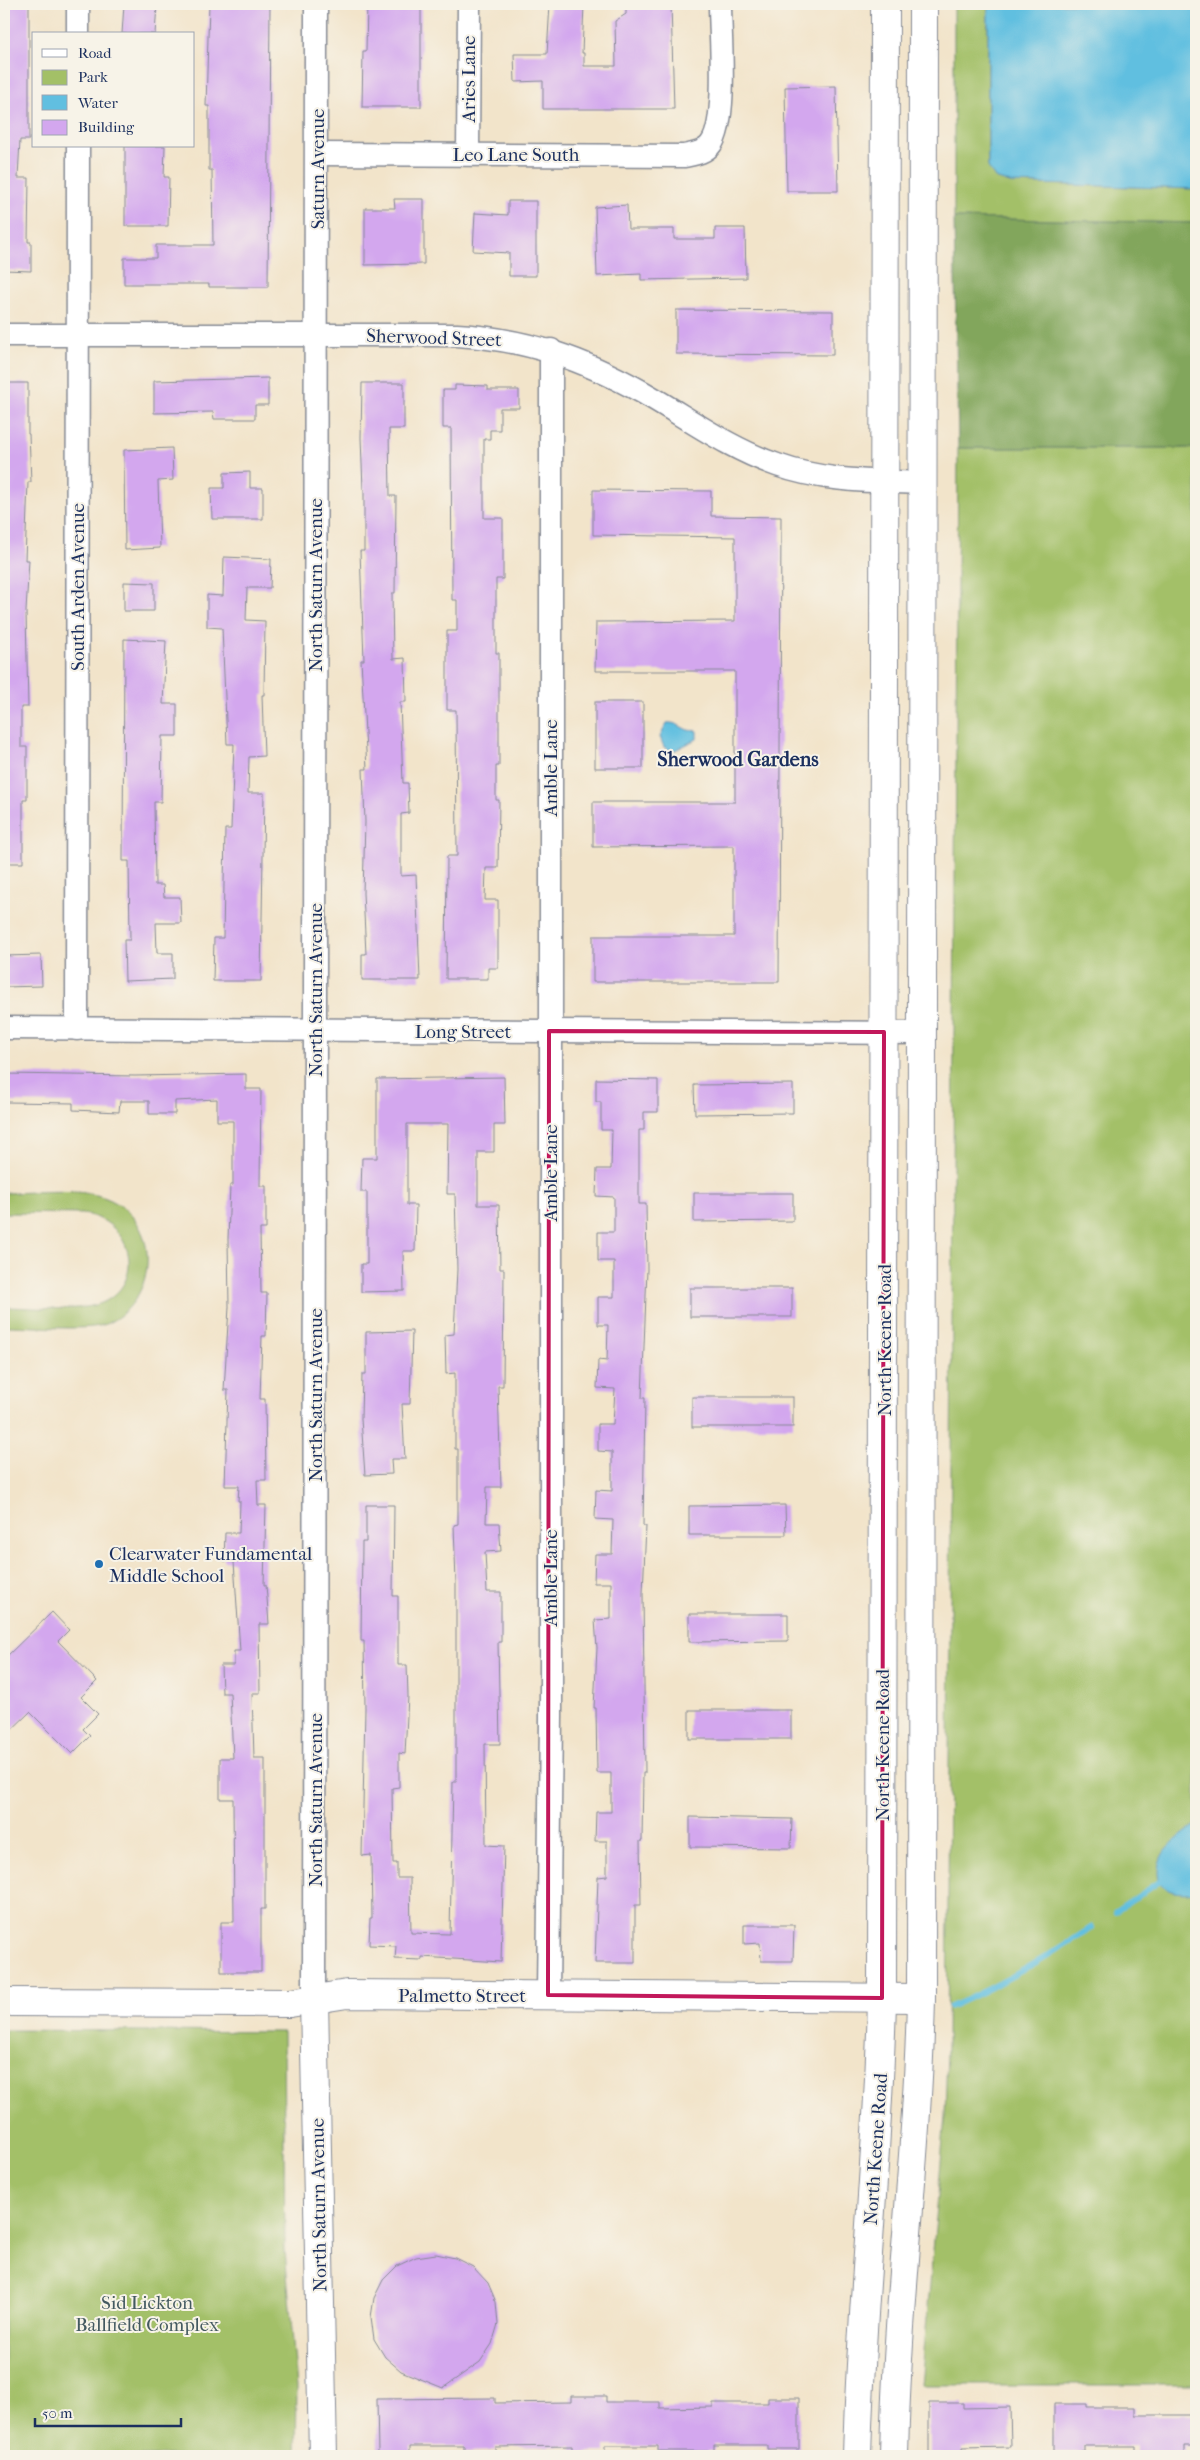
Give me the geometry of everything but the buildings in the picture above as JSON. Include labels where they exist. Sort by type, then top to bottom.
[{"type":"main road","name":"North Keene Road","points":[[857,2456],[859,2378],[879,2118],[882,1998],[885,4]]},
{"type":"main road","name":"North Keene Road","points":[[894,2456],[896,2371],[917,2112],[921,1998],[923,4]]},
{"type":"main road","name":"Palmetto Street","points":[[4,2002],[290,2003],[347,1994],[921,1998]]},
{"type":"main road","name":"North Saturn Avenue","points":[[314,1999],[323,2456]]},
{"type":"street","points":[[78,4],[78,32]]},
{"type":"street","name":"Saturn Avenue","points":[[315,334],[316,4]]},
{"type":"street","name":"Aries Lane","points":[[468,4],[468,154]]},
{"type":"street","name":"Leo Lane South","points":[[317,154],[684,156],[702,152],[711,144],[721,121],[720,4]]},
{"type":"street","name":"South Arden Avenue","points":[[77,1029],[78,148]]},
{"type":"street","name":"Sherwood Street","points":[[4,335],[315,334],[488,337],[551,350],[593,366],[645,394],[732,446],[778,465],[830,477],[924,483]]},
{"type":"street","name":"North Saturn Avenue","points":[[314,1999],[315,334]]},
{"type":"street","name":"Amble Lane","points":[[548,1996],[551,1717],[549,1031],[551,350]]},
{"type":"street","name":"Long Street","points":[[4,1028],[922,1032]]},
{"type":"highlighted area","points":[[549,1031],[884,1032],[882,1998],[548,1995]]},
{"type":"green space","points":[[954,4],[988,4],[988,166],[995,178],[1010,183],[1196,189],[1196,223],[954,218]]},
{"type":"green space","points":[[954,218],[1196,223],[1196,448],[958,448]]},
{"type":"green space","points":[[958,448],[1196,448],[1196,2385],[921,2385],[945,2117],[947,2049]]},
{"type":"green space","points":[[56,1191],[82,1193],[106,1198],[125,1209],[138,1224],[145,1242],[147,1262],[144,1281],[135,1299],[122,1314],[103,1325],[94,1327],[4,1326],[4,1307],[69,1308],[104,1302],[118,1292],[126,1279],[129,1265],[128,1251],[122,1238],[112,1227],[99,1218],[82,1214],[4,1213],[4,1193]]},
{"type":"green space","name":"Sid Lickton Ballfield Complex","points":[[4,2030],[283,2032],[285,2251],[297,2387],[296,2456],[4,2456]]},
{"type":"water","points":[[988,4],[1196,4],[1196,189],[1010,183],[995,178],[988,167]]},
{"type":"water","points":[[667,723],[697,731],[697,739],[673,751],[664,747],[660,737]]},
{"type":"water","points":[[1196,1825],[1196,1892],[1183,1893],[1166,1889],[1159,1879],[1160,1860],[1178,1838]]},
{"type":"waterway","points":[[1115,1912],[1159,1882]]},
{"type":"waterway","points":[[950,2007],[987,1990],[1023,1970],[1092,1927]]},
{"type":"place","name":"Clearwater Fundamental Middle School","points":[[99,1564]]},
{"type":"district","name":"Sherwood Gardens","points":[[738,759]]}]
